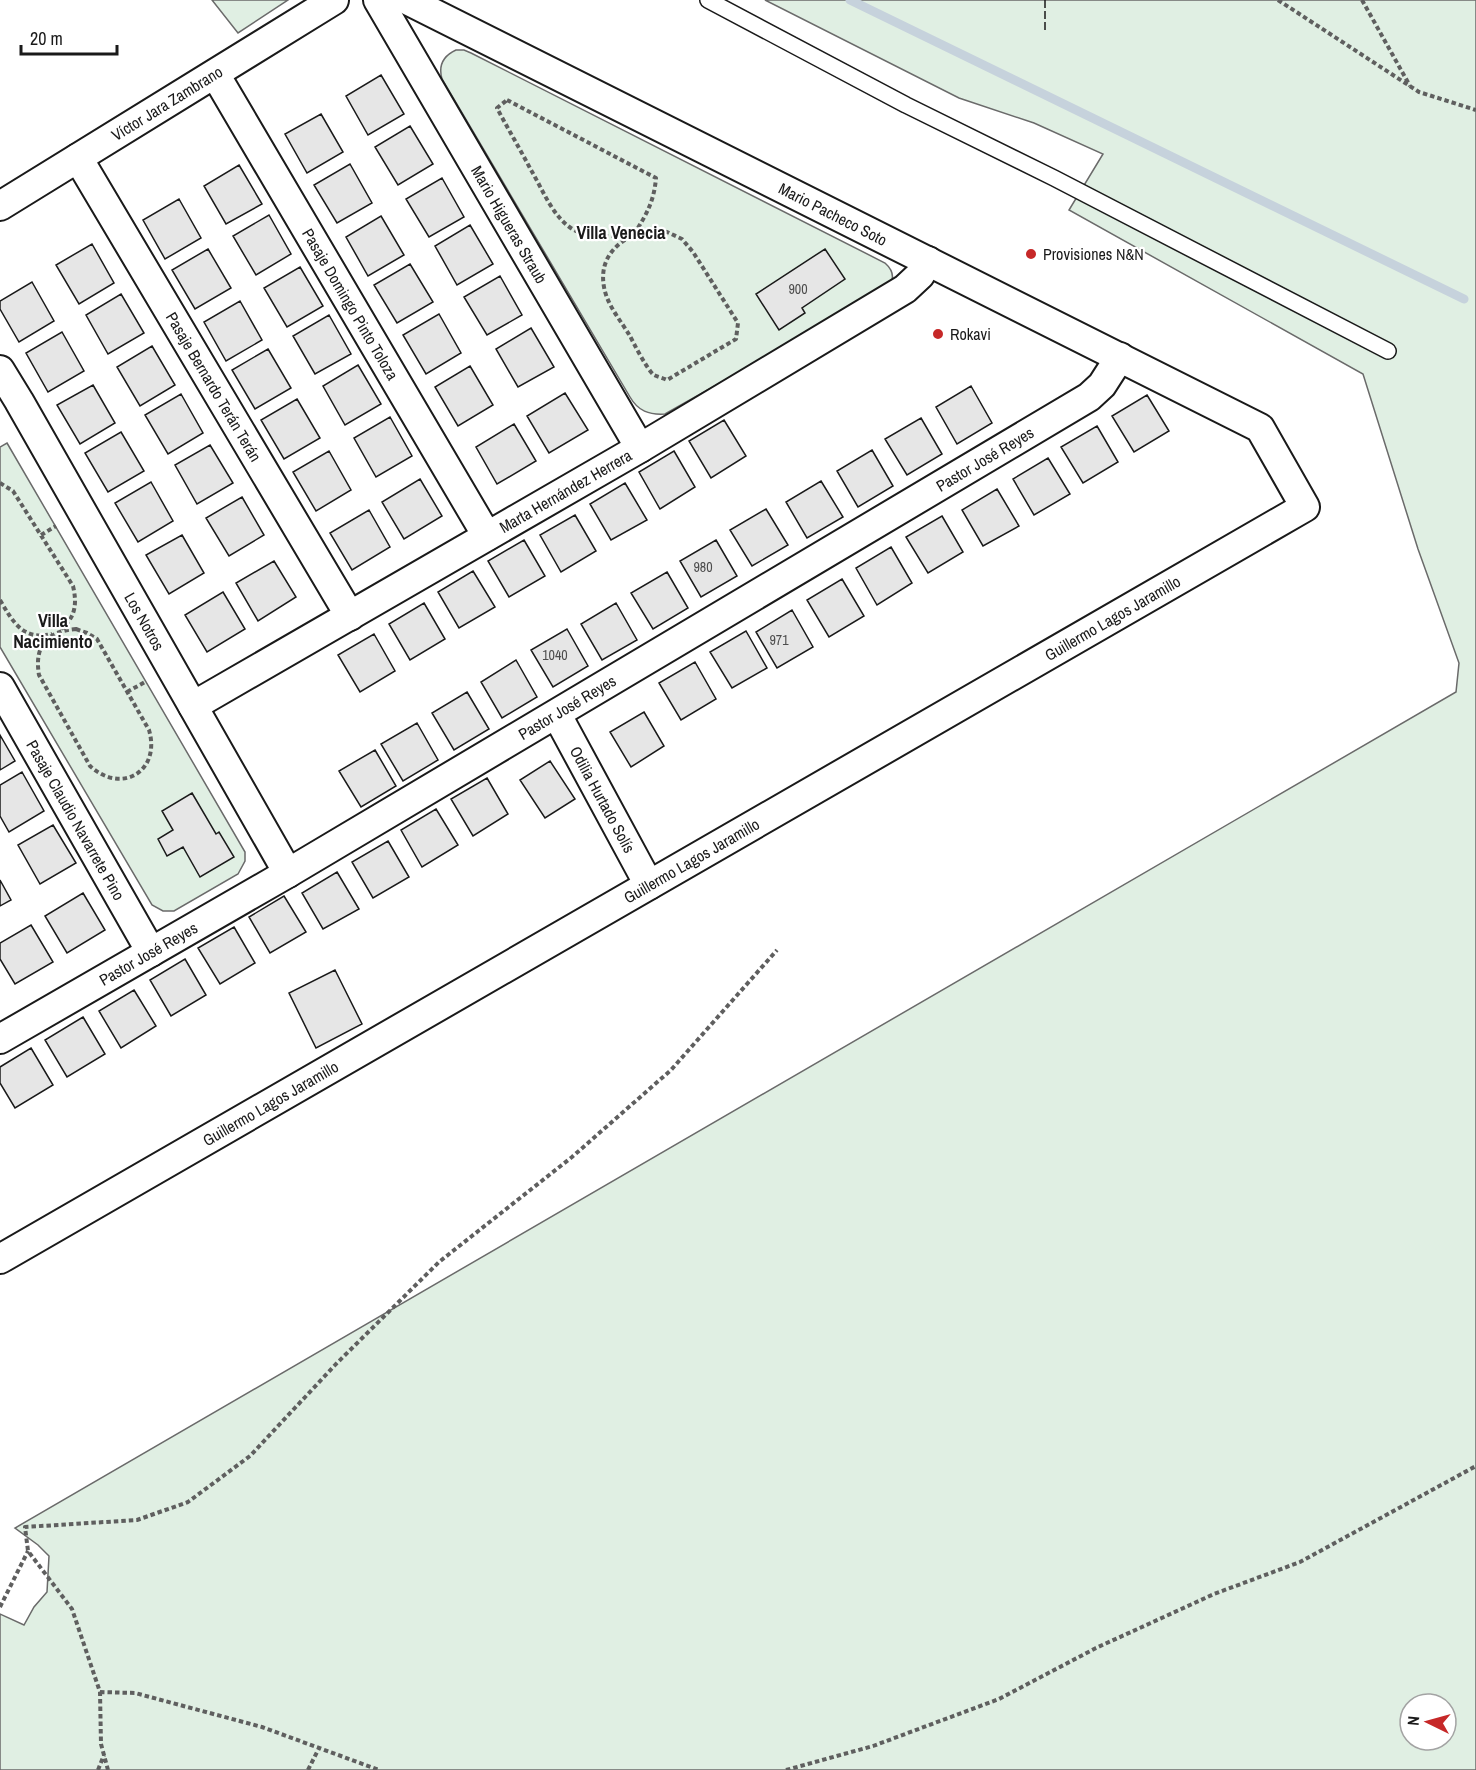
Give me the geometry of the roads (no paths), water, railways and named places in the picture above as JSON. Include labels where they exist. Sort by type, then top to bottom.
[{"type":"street","name":"Víctor Jara Zambrano","points":[[0,206],[334,0]]},
{"type":"street","name":"Mario Higueras Straub","points":[[378,0],[640,448]]},
{"type":"street","name":"Mario Pacheco Soto","points":[[406,0],[1260,428]]},
{"type":"street","name":"Pasaje Domingo Pinto Toloza","points":[[215,74],[487,536]]},
{"type":"street","name":"Pasaje Bernardo Terán Terán","points":[[78,158],[350,616]]},
{"type":"street","name":"Marta Hernández Herrera","points":[[193,706],[640,448],[905,289],[920,275],[928,261]]},
{"type":"street","name":"Pastor José Reyes","points":[[2,1034],[288,873],[1089,397],[1102,385],[1120,357]]},
{"type":"street","name":"Los Notros","points":[[0,370],[10,407],[193,706],[288,873]]},
{"type":"street","name":"Guillermo Lagos Jaramillo","points":[[0,1259],[1305,507],[1260,428]]},
{"type":"street","name":"Pasaje Claudio Navarrete Pino","points":[[0,687],[151,952]]},
{"type":"street","name":"Odilia Hurtado Solís","points":[[557,715],[649,885]]},
{"type":"lane","points":[[708,0],[906,105],[1054,178],[1388,351]]},
{"type":"waterway","points":[[850,0],[1464,299]]},
{"type":"place","name":"Provisiones N&N","points":[[1031,254]]},
{"type":"place","name":"Rokavi","points":[[938,334]]},
{"type":"district","name":"Villa Venecia","points":[[621,233]]},
{"type":"district","name":"Villa Nacimiento","points":[[53,631]]}]
